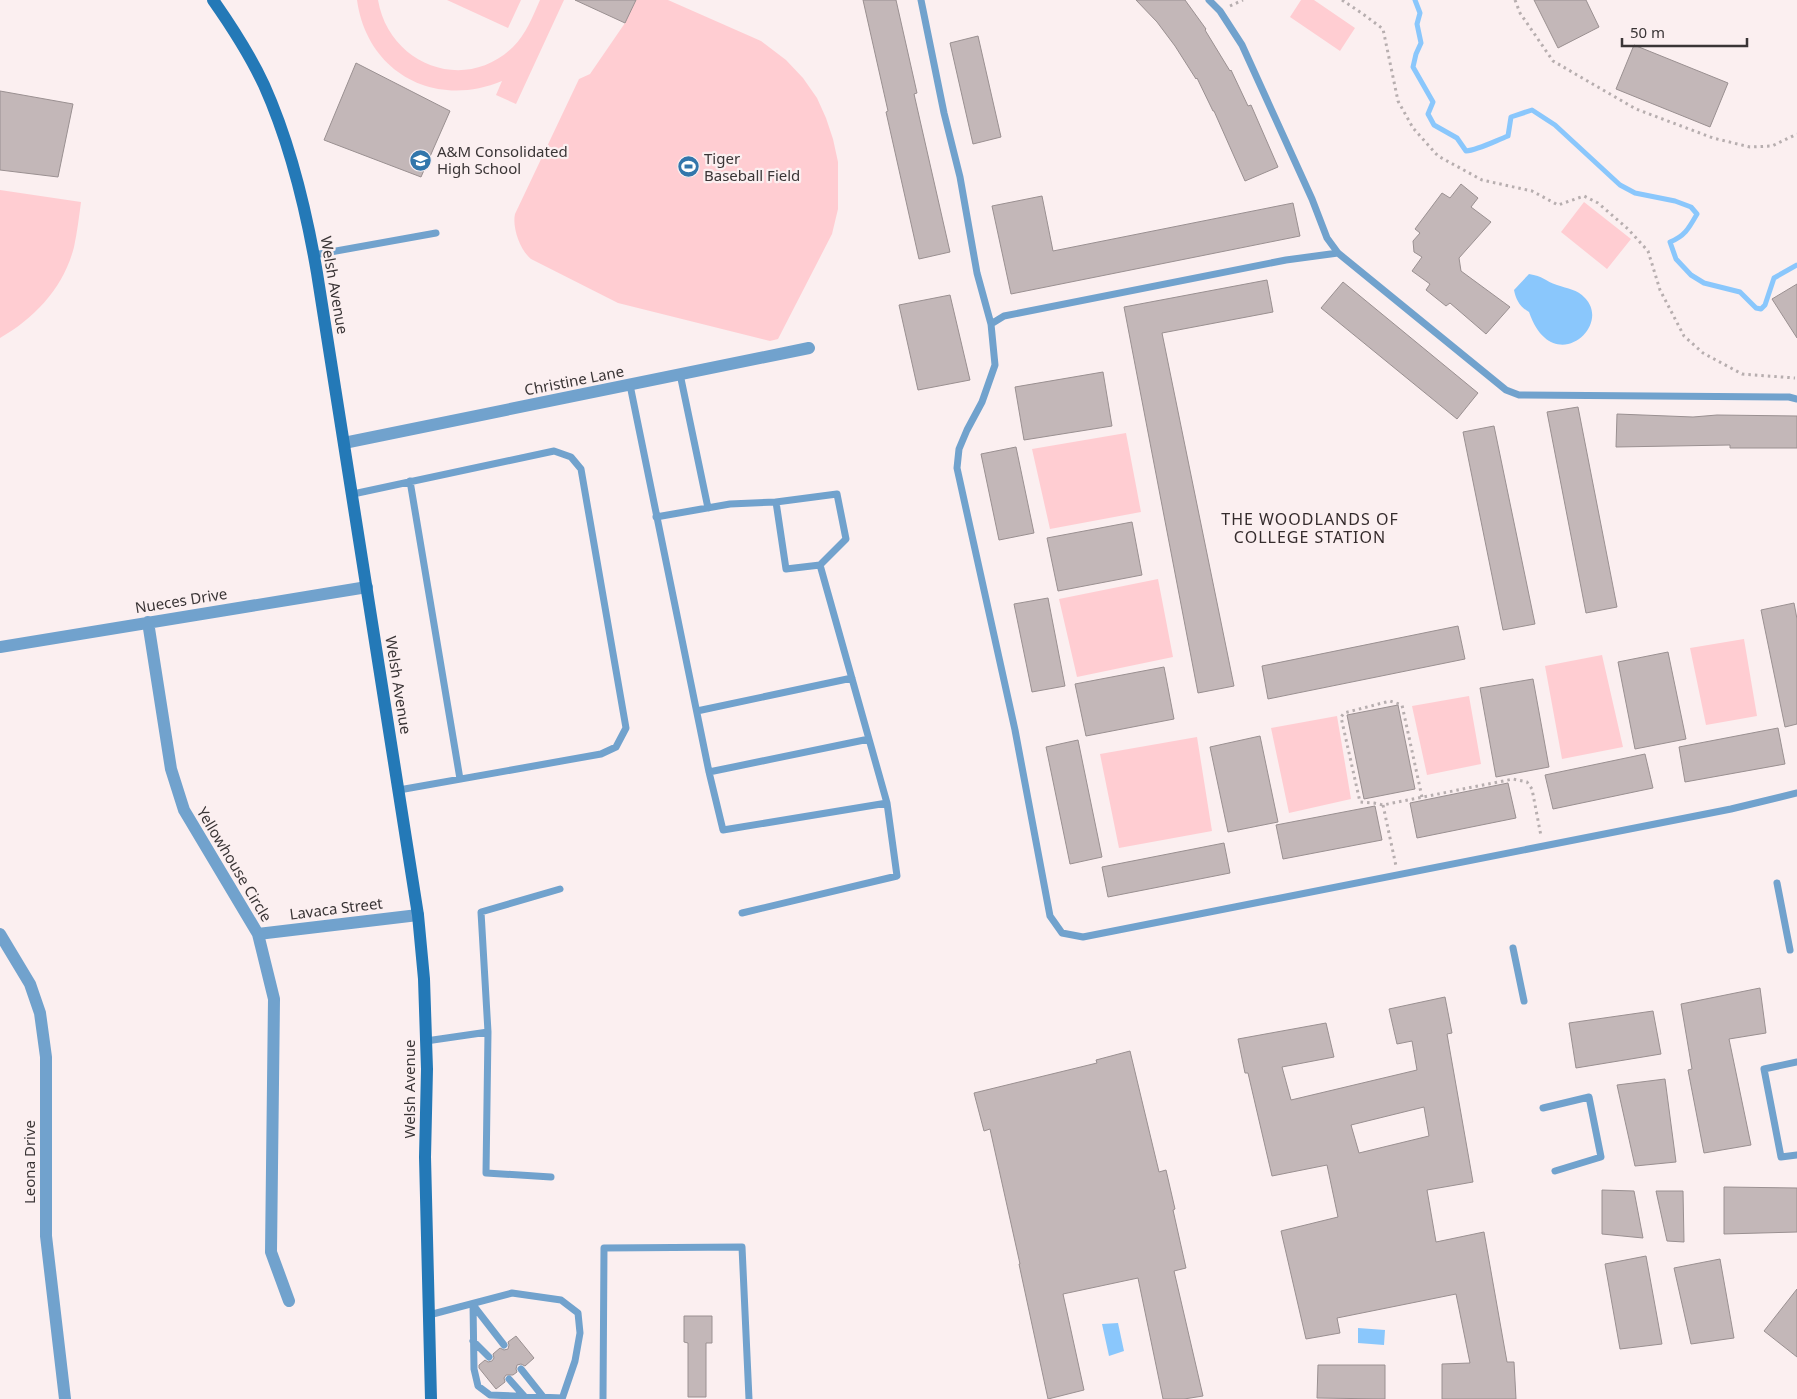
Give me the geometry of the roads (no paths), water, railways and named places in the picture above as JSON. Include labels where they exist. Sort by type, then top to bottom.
[{"type":"main road","name":"Welsh Avenue","points":[[212,0],[253,63],[273,108],[295,173],[314,255],[368,587],[418,915],[424,978],[427,1069],[425,1157],[431,1399]]},
{"type":"street","name":"Christine Lane","points":[[344,443],[809,348]]},
{"type":"street","name":"Nueces Drive","points":[[0,647],[368,587]]},
{"type":"street","name":"Yellowhouse Circle","points":[[148,622],[171,769],[184,810],[258,934],[274,999],[271,1252],[289,1301]]},
{"type":"street","name":"Lavaca Street","points":[[258,934],[418,915]]},
{"type":"street","name":"Leona Drive","points":[[0,934],[30,984],[40,1014],[46,1057],[46,1236],[65,1399]]},
{"type":"lane","points":[[921,0],[944,113],[960,177],[977,273],[991,324],[995,365],[982,402],[958,449],[957,468],[1015,730],[1050,916],[1062,933],[1083,937],[1731,809],[1797,793]]},
{"type":"lane","points":[[1209,0],[1220,11],[1242,45],[1328,238],[1338,253],[1506,390],[1519,395],[1789,397],[1797,399]]},
{"type":"lane","points":[[314,255],[436,233]]},
{"type":"lane","points":[[991,324],[1004,316],[1286,260],[1338,253]]},
{"type":"lane","points":[[680,374],[708,508]]},
{"type":"lane","points":[[630,385],[709,772],[724,830],[887,803]]},
{"type":"lane","points":[[353,494],[554,451],[571,457],[581,469],[626,728],[616,746],[601,754],[399,790]]},
{"type":"lane","points":[[410,481],[460,779]]},
{"type":"lane","points":[[656,517],[730,504],[776,502],[837,494],[846,538],[820,565],[786,569],[776,502]]},
{"type":"lane","points":[[742,913],[897,876],[887,803],[820,565]]},
{"type":"lane","points":[[697,711],[852,678]]},
{"type":"lane","points":[[709,772],[869,739]]},
{"type":"lane","points":[[1777,884],[1790,950]]},
{"type":"lane","points":[[551,1177],[486,1173],[488,1032],[481,912],[560,890]]},
{"type":"lane","points":[[1513,948],[1524,1001]]},
{"type":"lane","points":[[426,1041],[488,1032]]},
{"type":"lane","points":[[1797,1062],[1764,1069],[1781,1157],[1797,1155]]},
{"type":"lane","points":[[1543,1108],[1589,1097],[1601,1157],[1555,1171]]},
{"type":"lane","points":[[603,1399],[604,1248],[742,1247],[749,1399]]},
{"type":"lane","points":[[429,1315],[512,1293],[561,1300],[578,1313],[580,1333],[575,1361],[562,1399],[490,1395],[478,1386],[474,1369],[472,1304]]},
{"type":"lane","points":[[472,1304],[504,1345]]},
{"type":"lane","points":[[473,1341],[489,1357]]},
{"type":"lane","points":[[521,1369],[544,1398]]},
{"type":"lane","points":[[509,1379],[525,1397]]},
{"type":"water","points":[[1529,274],[1576,291],[1585,298],[1592,310],[1591,322],[1586,333],[1576,341],[1564,345],[1551,342],[1539,332],[1529,312],[1519,303],[1514,290]]},
{"type":"water","points":[[1118,1323],[1124,1351],[1109,1356],[1102,1324]]},
{"type":"water","points":[[1358,1328],[1385,1330],[1384,1345],[1358,1343]]},
{"type":"waterway","points":[[1415,0],[1420,13],[1417,24],[1421,43],[1413,67],[1433,102],[1428,114],[1434,125],[1457,138],[1466,151],[1508,136],[1511,117],[1532,110],[1555,125],[1620,185],[1635,193],[1675,201],[1691,207],[1697,214],[1692,223],[1683,234],[1670,242],[1676,259],[1691,275],[1704,283],[1740,292],[1756,308],[1761,309],[1765,305],[1774,278],[1797,265]]},
{"type":"place","name":"A&M Consolidated High School","points":[[421,160]]},
{"type":"place","name":"Tiger Baseball Field","points":[[688,167]]},
{"type":"district","name":"THE WOODLANDS OF COLLEGE STATION","points":[[1310,528]]}]
